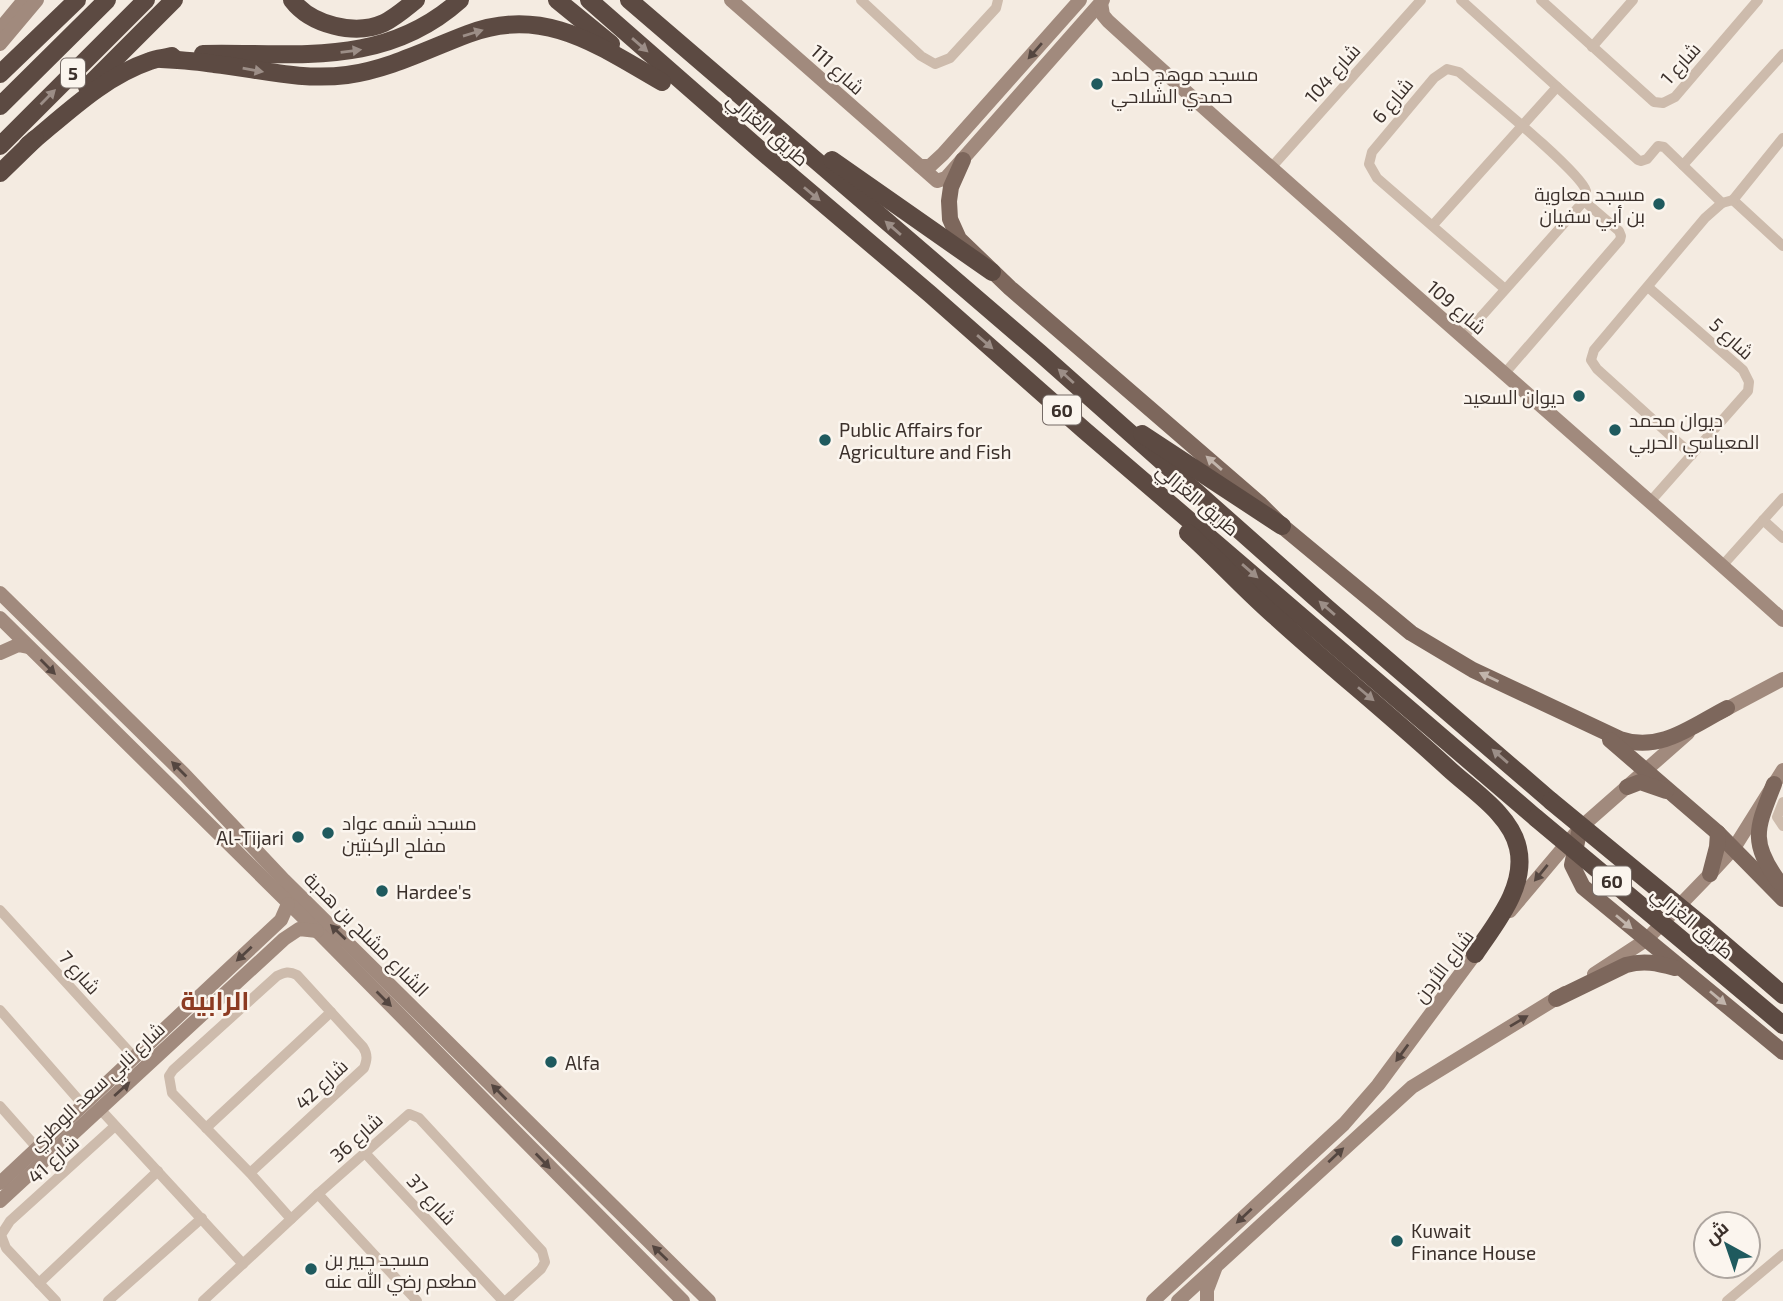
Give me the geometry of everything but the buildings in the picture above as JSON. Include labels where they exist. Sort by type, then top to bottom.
[{"type":"highway","points":[[26,49],[69,0]]},
{"type":"highway","points":[[0,74],[77,0]]},
{"type":"highway","name":"5","points":[[0,106],[107,0]]},
{"type":"highway","name":"5","points":[[0,145],[146,0]]},
{"type":"highway","points":[[102,71],[166,0]]},
{"type":"highway","points":[[0,173],[174,0]]},
{"type":"highway","points":[[292,0],[297,7],[318,20],[337,27],[353,28],[382,24],[416,0]]},
{"type":"highway","points":[[28,145],[96,89],[133,68],[180,54],[328,54],[365,49],[399,38],[441,17],[460,0]]},
{"type":"highway","points":[[556,0],[662,82],[758,148]]},
{"type":"highway","name":"طريق الغزالي","points":[[589,0],[1084,430],[1783,1028]]},
{"type":"highway","name":"طريق الغزالي","points":[[629,0],[1114,419],[1327,608],[1551,801],[1783,995]]},
{"type":"highway","points":[[649,0],[722,81]]},
{"type":"highway","points":[[161,59],[215,64],[278,75],[335,76],[398,62],[472,32],[504,25],[534,24],[558,28],[577,36],[662,82]]},
{"type":"highway","points":[[799,145],[831,159],[992,272]]},
{"type":"highway","points":[[1114,419],[1177,456],[1282,526]]},
{"type":"highway","points":[[1084,430],[1153,501],[1277,618],[1484,799],[1505,823],[1515,837],[1518,848],[1518,876],[1501,913],[1475,954]]},
{"type":"main road","points":[[962,160],[951,187],[950,219],[959,239],[992,272],[1387,615],[1473,670],[1629,742],[1660,742],[1727,708]]},
{"type":"main road","points":[[1595,727],[1718,833],[1783,899]]},
{"type":"main road","points":[[1627,787],[1640,782],[1650,784],[1683,802]]},
{"type":"main road","points":[[1774,784],[1757,835],[1769,868],[1783,887]]},
{"type":"main road","points":[[1580,828],[1572,865],[1583,887],[1783,1052]]},
{"type":"main road","points":[[1710,874],[1718,833]]},
{"type":"main road","points":[[1556,999],[1638,962],[1658,962],[1676,968],[1695,980]]},
{"type":"street","points":[[0,29],[24,0]]},
{"type":"street","points":[[0,44],[37,0]]},
{"type":"street","points":[[860,0],[921,56],[935,64],[950,58],[996,8],[998,0]]},
{"type":"street","points":[[920,166],[935,163],[1080,0]]},
{"type":"street","name":"شارع 104","points":[[1270,169],[1420,0]]},
{"type":"street","points":[[1461,0],[1638,160],[1647,159],[1658,146],[1664,147],[1722,203]]},
{"type":"street","name":"شارع 1","points":[[1541,0],[1654,102],[1663,103],[1675,97],[1754,1]]},
{"type":"street","points":[[1592,47],[1633,0]]},
{"type":"street","name":"شارع 111","points":[[737,2],[920,166]]},
{"type":"street","points":[[920,166],[934,179],[941,181],[988,132],[1102,2]]},
{"type":"street","name":"شارع 109","points":[[1102,2],[1103,15],[1108,21],[1270,169],[1783,620]]},
{"type":"street","points":[[1087,19],[1108,21]]},
{"type":"street","points":[[1683,165],[1783,54]]},
{"type":"street","name":"شارع 6","points":[[1505,289],[1377,178],[1369,164],[1372,152],[1434,78],[1447,69],[1459,72],[1579,178],[1586,191],[1584,201]]},
{"type":"street","points":[[1433,225],[1557,87]]},
{"type":"street","points":[[975,119],[988,132]]},
{"type":"street","points":[[1692,455],[1597,369],[1591,360],[1594,350],[1705,218],[1722,203],[1733,200],[1783,138]]},
{"type":"street","points":[[1733,200],[1783,246]]},
{"type":"street","points":[[1463,337],[1584,201],[1619,231],[1620,240],[1505,373]]},
{"type":"street","name":"شارع 5","points":[[1648,287],[1743,370],[1749,382],[1748,391],[1649,503]]},
{"type":"street","points":[[1723,566],[1783,498]]},
{"type":"street","points":[[1763,520],[1783,538]]},
{"type":"street","name":"الشارع مشلح بن هدبة","points":[[0,593],[709,1301]]},
{"type":"street","points":[[0,648],[6,635],[3,621]]},
{"type":"street","name":"الشارع مشلح بن هدبة","points":[[3,621],[317,931],[683,1301]]},
{"type":"street","points":[[0,653],[18,645],[28,647]]},
{"type":"street","name":"شارع الأردن","points":[[1153,1301],[1344,1124],[1378,1085],[1475,954],[1580,828],[1678,740],[1727,708],[1783,679]]},
{"type":"street","points":[[1178,1301],[1412,1087],[1646,940],[1734,848],[1783,770]]},
{"type":"street","points":[[1783,802],[1777,817],[1783,826]]},
{"type":"street","points":[[225,842],[238,841],[239,832]]},
{"type":"street","points":[[246,863],[249,853],[258,850]]},
{"type":"street","name":"شارع نابي سعد الوطري","points":[[0,1202],[100,1109],[190,1016],[281,920],[288,904]]},
{"type":"street","name":"شارع 7","points":[[0,910],[135,1058]]},
{"type":"street","name":"شارع نابي سعد الوطري","points":[[0,1183],[135,1058],[284,939],[299,929],[317,931]]},
{"type":"street","name":"شارع 42","points":[[250,1172],[364,1068],[367,1053],[297,975],[285,972],[277,976],[169,1076],[172,1093],[250,1172],[291,1219]]},
{"type":"street","points":[[0,1010],[83,1106]]},
{"type":"street","points":[[206,1128],[331,1012]]},
{"type":"street","points":[[0,1106],[38,1149]]},
{"type":"street","points":[[100,1109],[243,1264]]},
{"type":"street","name":"شارع 36","points":[[203,1301],[405,1116],[414,1115],[542,1251],[545,1262],[541,1269],[504,1301]]},
{"type":"street","name":"شارع 41","points":[[56,1301],[3,1244],[1,1235],[5,1227],[115,1126]]},
{"type":"street","name":"شارع 37","points":[[365,1153],[504,1301]]},
{"type":"street","points":[[1282,1205],[1312,1171],[1312,1165],[1303,1162]]},
{"type":"street","points":[[39,1283],[158,1171]]},
{"type":"street","points":[[318,1194],[417,1301]]},
{"type":"street","points":[[108,1301],[202,1218]]},
{"type":"street","points":[[626,1245],[624,1239],[627,1233],[639,1233]]},
{"type":"street","points":[[1733,1299],[1783,1254]]},
{"type":"street","points":[[1207,1301],[1207,1290],[1216,1267]]},
{"type":"place","name":"مسجد موهج حامد حمدي الشلاحي","points":[[1097,84]]},
{"type":"place","name":"مسجد معاوية بن أبي سفيان","points":[[1659,204]]},
{"type":"place","name":"ديوان السعيد","points":[[1579,396]]},
{"type":"place","name":"ديوان محمد المعباسي الحربي","points":[[1615,430]]},
{"type":"place","name":"Public Affairs for Agriculture and Fish","points":[[825,440]]},
{"type":"place","name":"مسجد شمه عواد مفلح الركبتين","points":[[328,833]]},
{"type":"place","name":"Al-Tijari","points":[[298,837]]},
{"type":"place","name":"Hardee's","points":[[382,891]]},
{"type":"place","name":"Alfa","points":[[551,1062]]},
{"type":"place","name":"Kuwait Finance House","points":[[1397,1241]]},
{"type":"place","name":"مسجد جبير بن مطعم رضي الله عنه","points":[[311,1269]]},
{"type":"district","name":"الرابية","points":[[215,999]]}]
